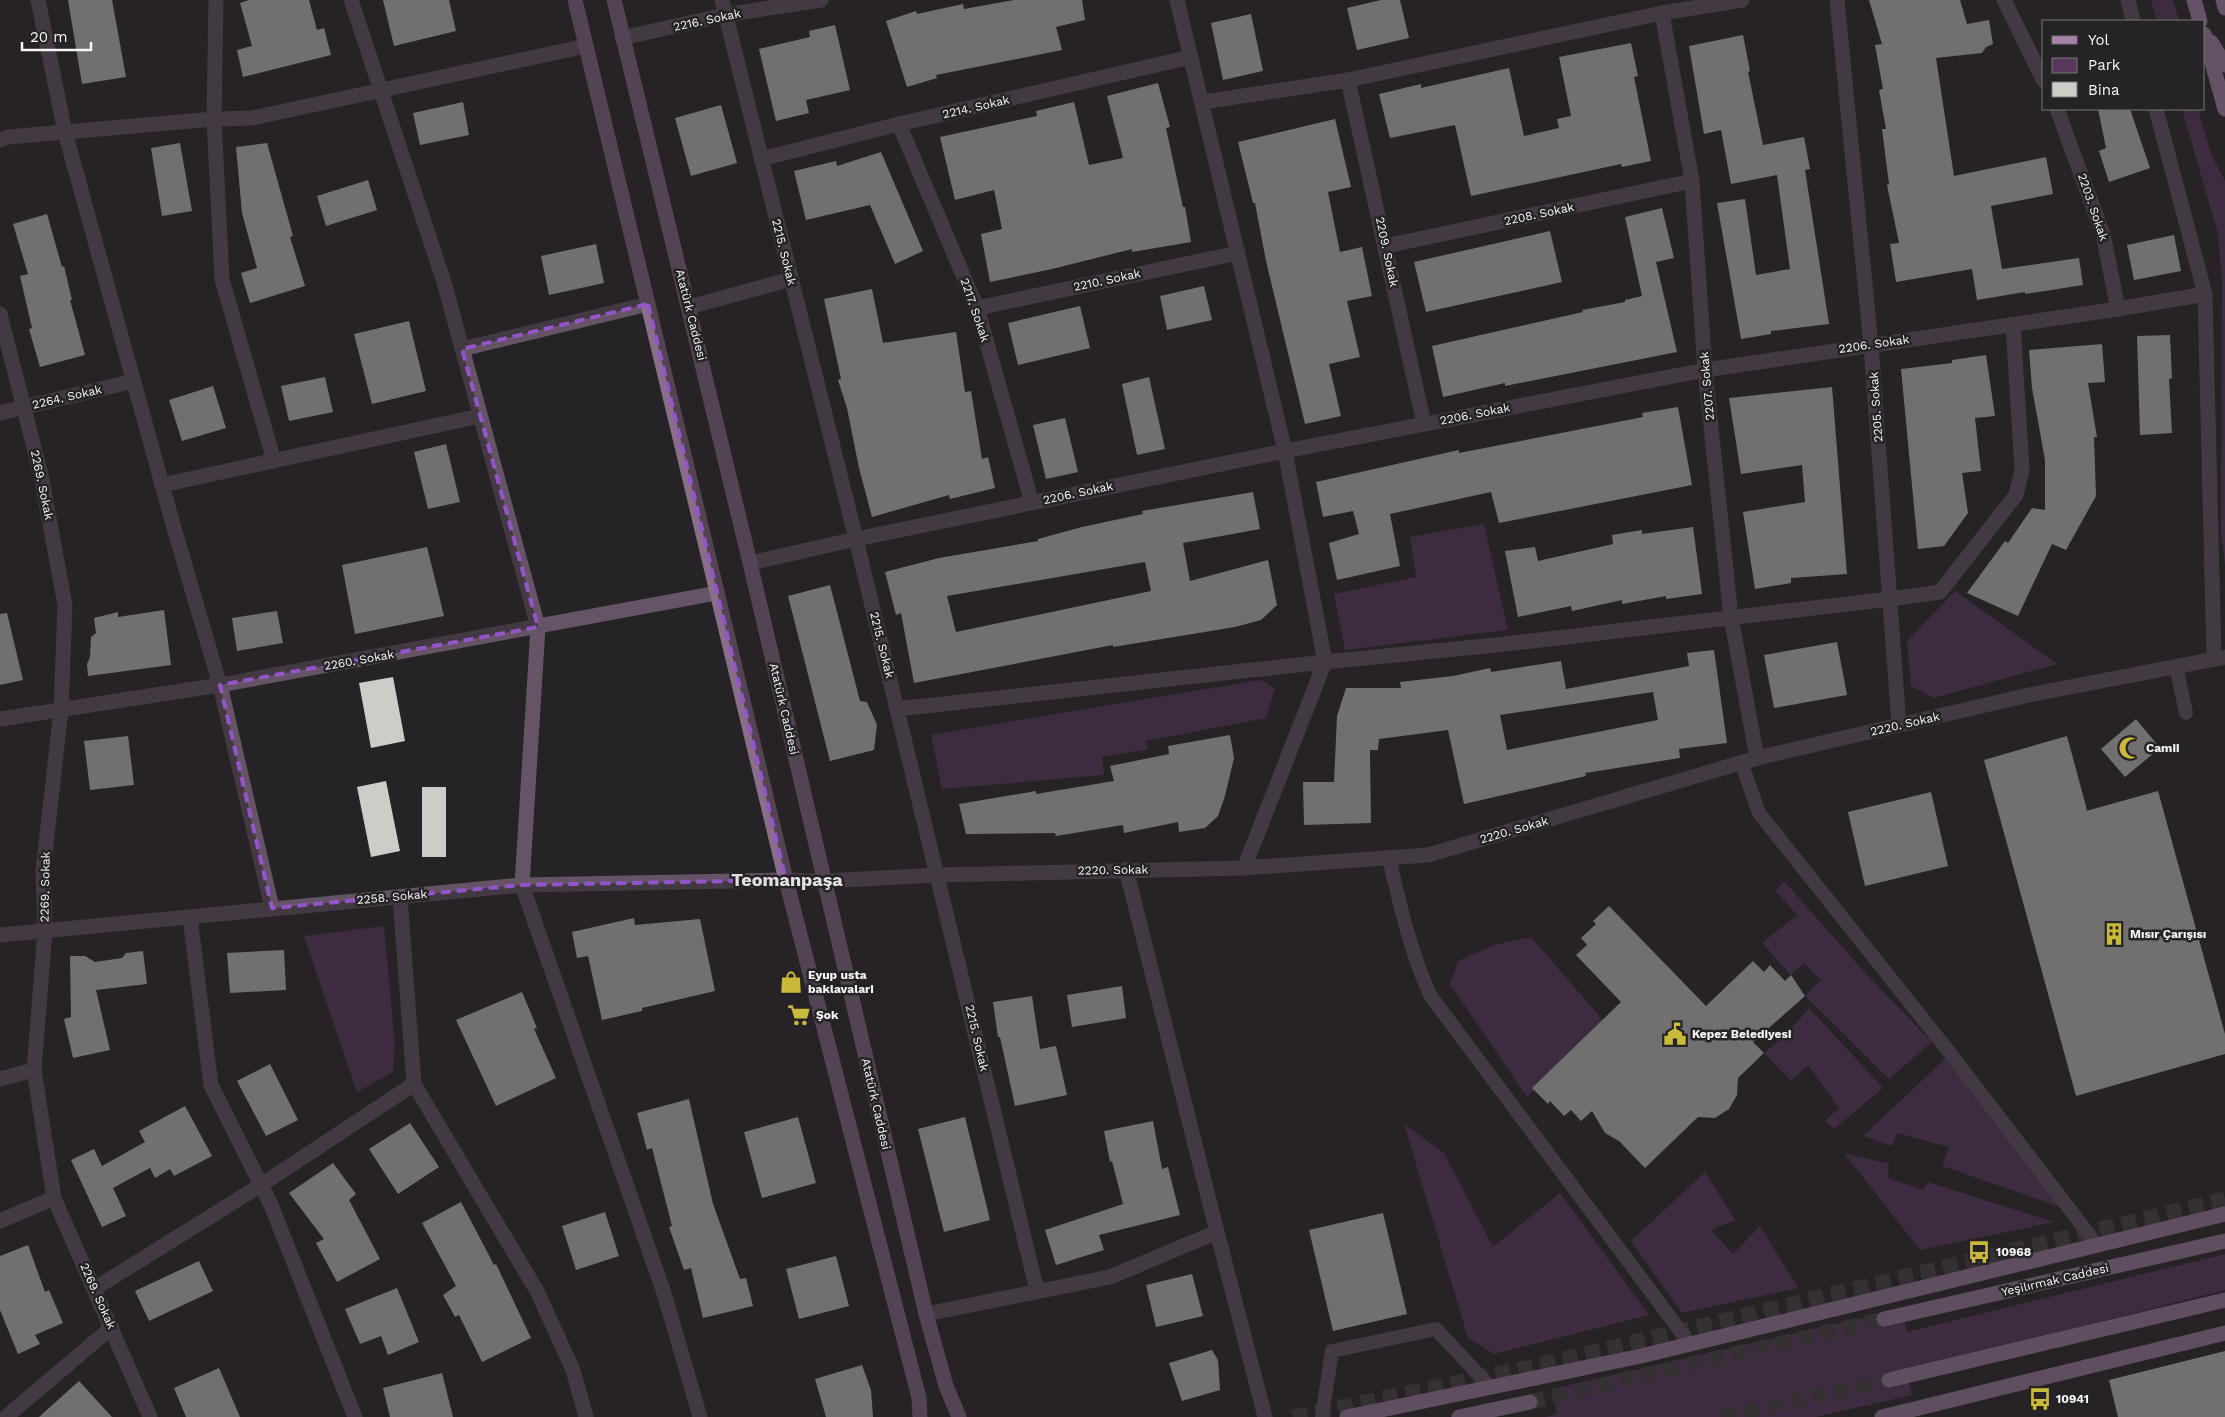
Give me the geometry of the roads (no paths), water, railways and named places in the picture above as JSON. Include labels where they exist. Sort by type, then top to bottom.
[{"type":"highway","points":[[2194,0],[2200,20]]},
{"type":"highway","points":[[2223,0],[2225,8]]},
{"type":"highway","points":[[2205,34],[2225,65]]},
{"type":"highway","points":[[2205,36],[2225,109]]},
{"type":"main road","points":[[575,0],[786,880],[916,1389],[920,1417]]},
{"type":"main road","name":"Atatürk Caddesi","points":[[614,0],[750,563],[926,1314],[946,1386],[959,1417]]},
{"type":"main road","points":[[1347,1417],[1690,1344],[2225,1214]]},
{"type":"main road","name":"Yeşilırmak Caddesi","points":[[1884,1319],[2225,1241]]},
{"type":"main road","points":[[1888,1380],[2225,1300]]},
{"type":"main road","points":[[1882,1417],[2225,1333]]},
{"type":"main road","points":[[1459,1417],[1530,1402]]},
{"type":"street","points":[[38,0],[65,132],[162,485],[220,685],[272,908]]},
{"type":"street","points":[[216,0],[214,119],[222,279],[274,461]]},
{"type":"street","points":[[351,0],[444,282],[538,627],[522,885],[664,1293],[700,1417]]},
{"type":"street","name":"2215. Sokak","points":[[722,0],[938,875],[1037,1291]]},
{"type":"street","name":"2216. Sokak","points":[[622,38],[725,15],[821,0]]},
{"type":"street","points":[[1177,0],[1285,450],[1324,662],[1244,868]]},
{"type":"street","points":[[1203,102],[1348,80],[1662,14],[1742,0]]},
{"type":"street","name":"2205. Sokak","points":[[1837,0],[1872,345],[1899,725]]},
{"type":"street","points":[[2004,0],[2042,77]]},
{"type":"street","points":[[2128,0],[2133,20]]},
{"type":"street","name":"2207. Sokak","points":[[1662,14],[1692,182],[1705,370],[1730,617],[1757,758]]},
{"type":"street","points":[[0,140],[8,136],[214,119],[252,118],[586,46]]},
{"type":"street","name":"2214. Sokak","points":[[761,159],[899,124],[1191,57]]},
{"type":"street","name":"2209. Sokak","points":[[1348,80],[1424,424]]},
{"type":"street","name":"2203. Sokak","points":[[2057,110],[2103,234],[2118,309]]},
{"type":"street","points":[[2156,110],[2205,294],[2220,658]]},
{"type":"street","name":"2217. Sokak","points":[[899,124],[977,308],[1032,503]]},
{"type":"street","name":"2208. Sokak","points":[[1386,246],[1692,182]]},
{"type":"street","name":"2210. Sokak","points":[[977,308],[1238,253]]},
{"type":"street","points":[[689,307],[791,279]]},
{"type":"street","name":"2206. Sokak","points":[[750,563],[856,539],[1285,450],[1705,370],[2118,309],[2205,294]]},
{"type":"street","points":[[462,349],[648,304]]},
{"type":"street","name":"2269. Sokak","points":[[0,314],[41,475],[65,605],[61,710],[43,871],[45,931],[34,1070],[54,1198],[150,1417]]},
{"type":"street","points":[[897,709],[1506,644],[1940,592],[2016,495],[2022,470],[2013,324]]},
{"type":"street","name":"2264. Sokak","points":[[0,412],[134,381]]},
{"type":"street","points":[[162,485],[480,416]]},
{"type":"street","name":"2260. Sokak","points":[[0,719],[220,685],[717,593]]},
{"type":"street","name":"2220. Sokak","points":[[786,880],[824,882],[938,875],[1126,869],[1244,868],[1428,855],[1740,762],[2029,695],[2220,658]]},
{"type":"street","points":[[1126,869],[1217,1232],[1266,1417]]},
{"type":"street","name":"2258. Sokak","points":[[0,936],[522,885],[786,880]]},
{"type":"street","points":[[400,897],[414,1084],[537,1291],[573,1370],[586,1417]]},
{"type":"street","points":[[190,917],[211,1085],[275,1214],[355,1417]]},
{"type":"street","points":[[0,1079],[34,1070]]},
{"type":"street","points":[[94,1289],[261,1185],[414,1084]]},
{"type":"street","points":[[0,1221],[54,1198]]},
{"type":"street","points":[[926,1314],[1110,1277],[1217,1232]]},
{"type":"street","points":[[6,1417],[112,1327]]},
{"type":"lane","points":[[2176,666],[2186,713]]},
{"type":"lane","points":[[1740,762],[1759,813],[1950,1053],[2097,1245]]},
{"type":"lane","points":[[1389,858],[1404,924],[1416,963],[1430,995],[1690,1344]]},
{"type":"lane","points":[[1322,1417],[1332,1351],[1436,1329],[1490,1387]]},
{"type":"tunnel","points":[[1293,1417],[1527,1368],[2225,1199]]},
{"type":"tunnel","points":[[1530,1402],[1884,1319]]},
{"type":"tunnel","points":[[1722,1417],[1889,1380]]},
{"type":"place","name":"Camii","points":[[2130,748]]},
{"type":"place","name":"Mısır Çarışısı","points":[[2114,934]]},
{"type":"place","name":"Eyup usta baklavalari","points":[[791,982]]},
{"type":"place","name":"Şok","points":[[799,1015]]},
{"type":"place","name":"Kepez Belediyesi","points":[[1675,1034]]},
{"type":"place","name":"10968","points":[[1979,1252]]},
{"type":"place","name":"10941","points":[[2040,1399]]},
{"type":"district","name":"Teomanpaşa","points":[[787,879]]}]
